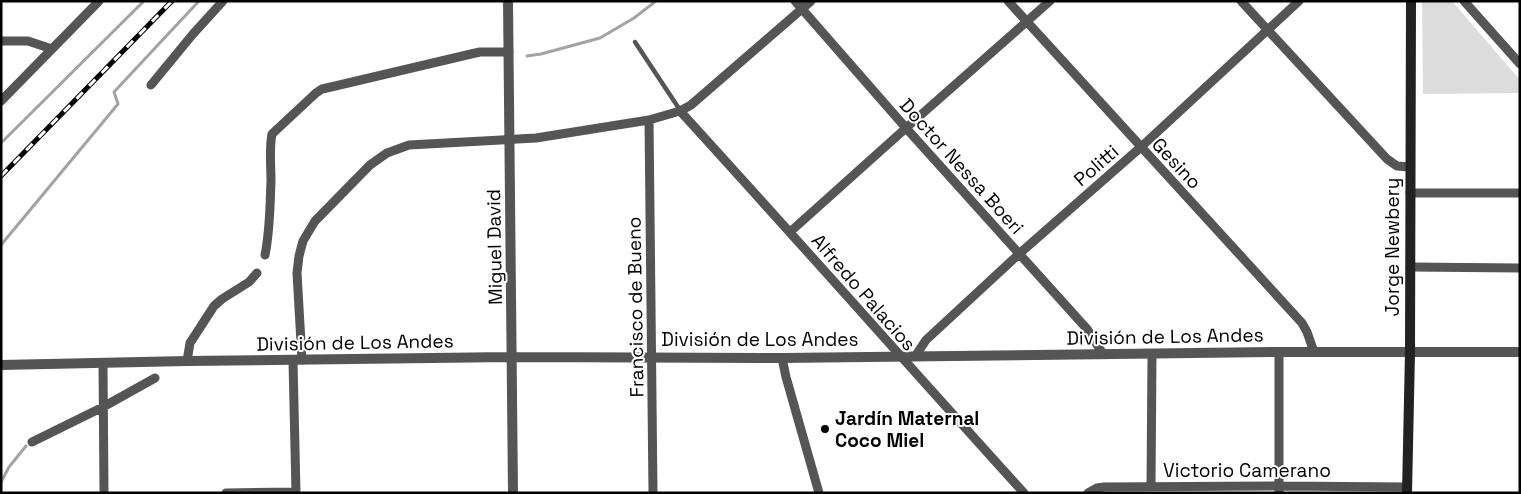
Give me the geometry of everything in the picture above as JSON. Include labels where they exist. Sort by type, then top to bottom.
[{"type":"main road","name":"Jorge Newbery","points":[[1407,490],[1410,352],[1411,1]]},
{"type":"street","points":[[1,100],[99,1]]},
{"type":"street","points":[[151,85],[223,1]]},
{"type":"street","name":"Miguel David","points":[[508,1],[513,493]]},
{"type":"street","name":"Doctor Nessa Boeri","points":[[795,1],[906,128],[1087,329],[1103,354]]},
{"type":"street","points":[[226,493],[296,492],[297,273],[299,256],[303,241],[312,227],[370,165],[387,152],[409,146],[536,138],[649,120],[680,111],[690,105],[810,1]]},
{"type":"street","name":"Gesino","points":[[1008,1],[1026,23],[1302,323],[1314,352]]},
{"type":"street","points":[[790,232],[1050,1]]},
{"type":"street","points":[[1241,1],[1387,160],[1397,166],[1410,166]]},
{"type":"street","name":"Politti","points":[[916,355],[926,340],[1141,147],[1299,1]]},
{"type":"street","points":[[1464,1],[1520,64]]},
{"type":"street","points":[[1,41],[28,42],[52,49]]},
{"type":"street","points":[[265,255],[271,181],[270,140],[272,134],[316,93],[331,87],[480,52],[509,52]]},
{"type":"street","name":"Alfredo Palacios","points":[[680,111],[1024,493]]},
{"type":"street","name":"Francisco de Bueno","points":[[649,120],[653,493]]},
{"type":"street","points":[[1410,194],[1520,193]]},
{"type":"street","points":[[1410,267],[1520,268]]},
{"type":"street","points":[[187,361],[190,343],[217,303],[249,282],[257,273]]},
{"type":"street","points":[[1279,352],[1279,489]]},
{"type":"street","name":"División de Los Andes","points":[[1,365],[513,358],[782,358],[1279,352],[1520,352]]},
{"type":"street","points":[[1151,486],[1152,354]]},
{"type":"street","points":[[782,358],[819,493]]},
{"type":"street","points":[[103,364],[104,493]]},
{"type":"street","points":[[32,442],[103,407],[155,378]]},
{"type":"street","name":"Victorio Camerano","points":[[1088,493],[1097,488],[1104,487],[1151,486],[1407,490]]},
{"type":"lane","points":[[635,42],[680,111]]},
{"type":"shaded area","points":[[1422,1],[1452,1],[1520,80],[1520,93],[1423,94]]},
{"type":"waterway","points":[[1,143],[144,1]]},
{"type":"waterway","points":[[1,245],[118,104],[114,92],[199,1]]},
{"type":"waterway","points":[[527,56],[600,38],[634,18],[656,1]]},
{"type":"waterway","points":[[1,482],[9,467],[26,446]]},
{"type":"railway","points":[[1,176],[172,1]]},
{"type":"place","name":"Jardín Maternal Coco Miel","points":[[825,429]]}]
